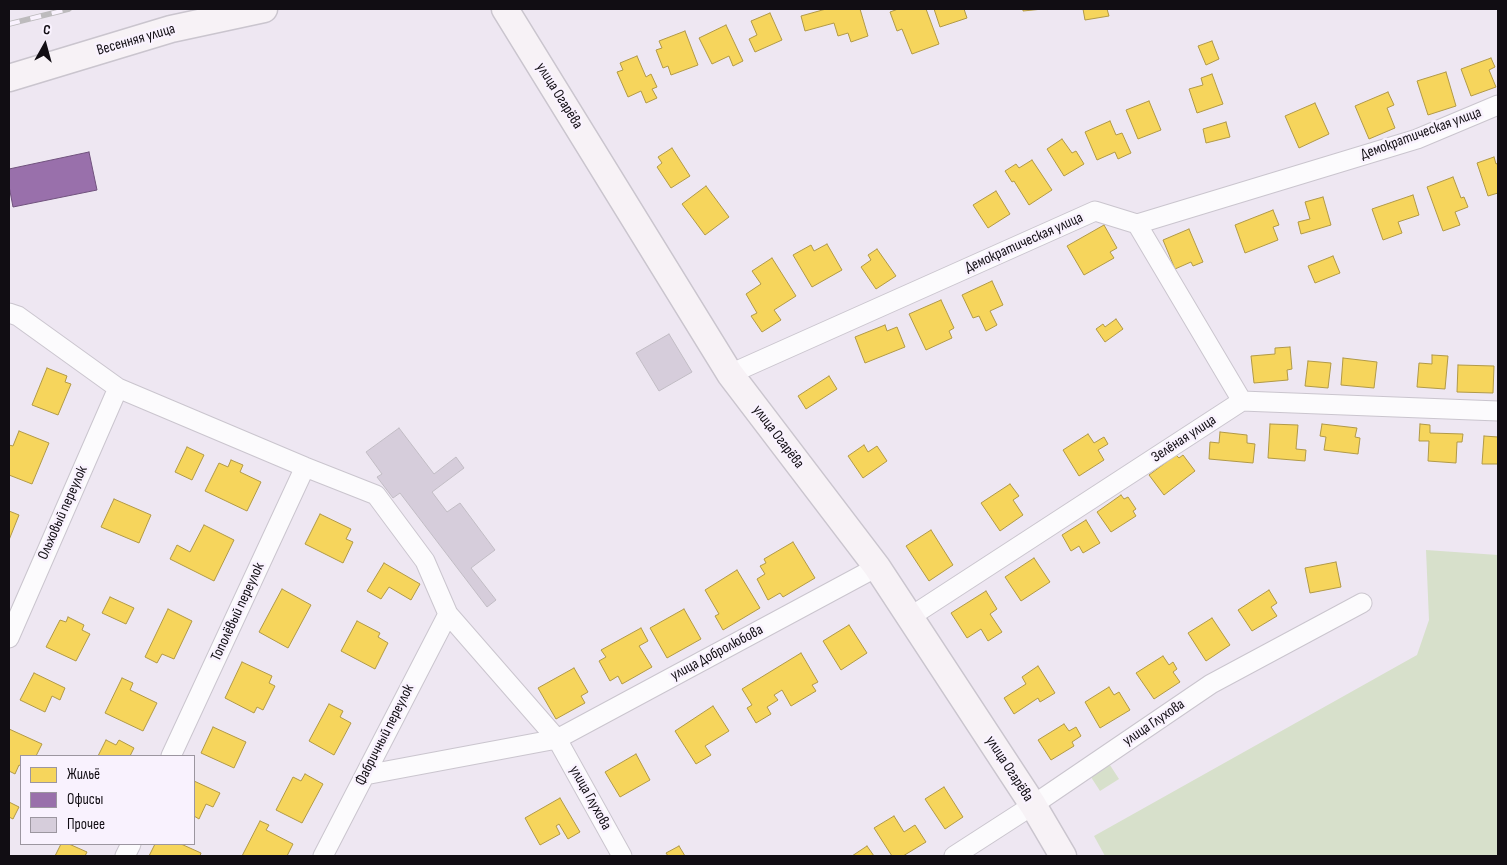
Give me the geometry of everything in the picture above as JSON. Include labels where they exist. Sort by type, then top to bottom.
[{"type":"main road","name":"Весенняя улица","points":[[9,78],[171,29],[264,9]]},
{"type":"main road","name":"улица Огарёва","points":[[505,9],[730,374],[877,568],[1033,805],[1063,856]]},
{"type":"street","name":"Демократическая улица","points":[[730,374],[1095,211],[1137,224],[1417,139],[1498,105]]},
{"type":"street","points":[[1137,224],[1242,401],[1498,411]]},
{"type":"street","name":"улица Глухова","points":[[9,313],[18,316],[118,388],[376,495],[425,561],[448,614],[557,739],[622,856]]},
{"type":"street","name":"Ольховый переулок","points":[[9,638],[118,388]]},
{"type":"street","name":"Зелёная улица","points":[[910,617],[1242,401]]},
{"type":"street","name":"Тополёвый переулок","points":[[171,755],[305,467]]},
{"type":"street","name":"улица Добролюбова","points":[[365,774],[557,739],[877,568]]},
{"type":"street","name":"улица Глухова","points":[[954,856],[1033,805],[1211,684],[1362,603]]},
{"type":"street","name":"Фабричный переулок","points":[[323,856],[448,614]]},
{"type":"green space","points":[[1426,550],[1498,555],[1498,856],[1105,856],[1094,836],[1417,655],[1429,620]]},
{"type":"green space","points":[[1108,762],[1119,779],[1100,791],[1089,774]]},
{"type":"building: Жильё","points":[[826,9],[860,9],[868,36],[851,42],[848,33],[838,36],[834,23],[805,31],[801,16]]},
{"type":"building: Жильё","points":[[898,9],[926,9],[939,44],[912,54],[902,29],[897,31],[890,12]]},
{"type":"building: Жильё","points":[[934,9],[964,9],[967,18],[940,27]]},
{"type":"building: Жильё","points":[[1023,9],[1043,9],[1023,11]]},
{"type":"building: Жильё","points":[[1083,9],[1107,9],[1109,16],[1085,20]]},
{"type":"building: Жильё","points":[[770,13],[782,40],[755,52],[749,39],[757,35],[751,21]]},
{"type":"building: Жильё","points":[[726,25],[743,61],[733,66],[729,56],[712,64],[699,38]]},
{"type":"building: Жильё","points":[[685,31],[698,65],[671,75],[668,66],[663,68],[656,50],[662,48],[659,41]]},
{"type":"building: Жильё","points":[[1212,41],[1219,59],[1206,65],[1198,46]]},
{"type":"building: Жильё","points":[[637,56],[646,77],[651,74],[657,87],[652,89],[657,98],[646,103],[641,91],[628,97],[617,72],[623,70],[620,63]]},
{"type":"building: Жильё","points":[[1491,58],[1495,67],[1489,70],[1496,87],[1471,96],[1461,69]]},
{"type":"building: Жильё","points":[[1446,72],[1456,106],[1428,115],[1417,81]]},
{"type":"building: Жильё","points":[[1212,74],[1223,104],[1197,113],[1189,89],[1203,85],[1201,78]]},
{"type":"building: Жильё","points":[[1388,92],[1394,105],[1387,108],[1395,128],[1369,139],[1355,106]]},
{"type":"building: Жильё","points":[[1149,101],[1161,130],[1138,139],[1126,110]]},
{"type":"building: Жильё","points":[[1315,103],[1329,134],[1299,148],[1285,116]]},
{"type":"building: Жильё","points":[[1110,121],[1116,135],[1122,133],[1131,153],[1118,159],[1115,152],[1097,160],[1085,132]]},
{"type":"building: Жильё","points":[[1226,122],[1230,137],[1206,143],[1203,129]]},
{"type":"building: Жильё","points":[[1062,139],[1072,153],[1076,151],[1084,164],[1064,176],[1047,149]]},
{"type":"building: Жильё","points":[[672,148],[690,176],[671,188],[657,167],[662,163],[658,157]]},
{"type":"building: Жильё","points":[[1494,157],[1496,164],[1498,163],[1498,193],[1488,196],[1477,163]]},
{"type":"building: Жильё","points":[[1032,160],[1052,190],[1029,205],[1014,181],[1012,182],[1005,171],[1016,164],[1019,168]]},
{"type":"building: Жильё","points":[[1453,177],[1461,198],[1464,197],[1468,207],[1455,212],[1460,225],[1443,231],[1427,187]]},
{"type":"building: Жильё","points":[[706,186],[729,217],[705,235],[682,204]]},
{"type":"building: Жильё","points":[[996,191],[1010,214],[988,228],[973,205]]},
{"type":"building: Жильё","points":[[1413,195],[1419,215],[1398,222],[1402,233],[1383,240],[1372,209]]},
{"type":"building: Жильё","points":[[1323,197],[1331,225],[1301,234],[1298,222],[1310,219],[1305,202]]},
{"type":"building: Жильё","points":[[1273,210],[1279,225],[1273,227],[1278,240],[1245,253],[1235,225]]},
{"type":"building: Жильё","points":[[1104,225],[1117,248],[1110,252],[1114,258],[1084,275],[1067,246]]},
{"type":"building: Жильё","points":[[1189,229],[1203,262],[1193,266],[1191,262],[1175,269],[1163,240]]},
{"type":"building: Жильё","points":[[827,244],[842,270],[812,287],[793,255],[811,245],[814,251]]},
{"type":"building: Жильё","points":[[877,249],[896,276],[876,289],[861,267],[871,260],[868,255]]},
{"type":"building: Жильё","points":[[1333,256],[1340,273],[1315,283],[1308,266]]},
{"type":"building: Жильё","points":[[772,258],[796,296],[774,310],[781,320],[762,332],[751,316],[757,313],[746,294],[761,284],[752,271]]},
{"type":"building: Жильё","points":[[992,281],[1003,305],[990,311],[997,325],[986,331],[979,316],[973,318],[962,295]]},
{"type":"building: Жильё","points":[[941,300],[954,328],[949,331],[952,338],[926,350],[909,314]]},
{"type":"building: Жильё","points":[[1116,319],[1123,329],[1105,342],[1096,329],[1103,324],[1105,327]]},
{"type":"building: Жильё","points":[[885,325],[887,331],[897,327],[905,347],[865,363],[855,337]]},
{"type":"building: Жильё","points":[[1290,347],[1292,369],[1287,370],[1288,380],[1254,383],[1251,356],[1275,354],[1275,348]]},
{"type":"building: Жильё","points":[[1432,355],[1448,356],[1445,389],[1417,387],[1419,363],[1432,364]]},
{"type":"building: Жильё","points":[[1343,358],[1377,362],[1374,388],[1341,385]]},
{"type":"building: Жильё","points":[[1308,361],[1331,363],[1328,388],[1305,386]]},
{"type":"building: Жильё","points":[[1458,365],[1494,366],[1493,393],[1457,392]]},
{"type":"building: Жильё","points":[[47,368],[67,376],[65,382],[71,384],[58,415],[32,405]]},
{"type":"building: Жильё","points":[[829,376],[837,389],[806,409],[798,396]]},
{"type":"building: Жильё","points":[[1270,424],[1298,425],[1296,449],[1306,450],[1305,461],[1268,458]]},
{"type":"building: Жильё","points":[[1322,424],[1357,428],[1355,437],[1360,438],[1358,454],[1324,450],[1326,437],[1320,436]]},
{"type":"building: Жильё","points":[[1420,424],[1430,425],[1430,433],[1463,434],[1462,442],[1457,442],[1456,463],[1428,461],[1429,441],[1419,441]]},
{"type":"building: Жильё","points":[[19,431],[49,443],[32,484],[9,475],[9,445],[13,446]]},
{"type":"building: Жильё","points":[[1220,432],[1247,435],[1247,443],[1255,444],[1253,463],[1209,459],[1210,442],[1219,443]]},
{"type":"building: Жильё","points":[[1088,434],[1094,443],[1104,437],[1108,444],[1098,450],[1104,460],[1079,476],[1063,450]]},
{"type":"building: Жильё","points":[[1484,436],[1498,437],[1498,464],[1482,464]]},
{"type":"building: Жильё","points":[[864,445],[868,452],[877,446],[887,461],[863,478],[848,456]]},
{"type":"building: Жильё","points":[[187,447],[204,455],[192,480],[175,472]]},
{"type":"building: Жильё","points":[[1176,455],[1179,458],[1183,455],[1195,471],[1164,495],[1149,475]]},
{"type":"building: Жильё","points":[[231,460],[243,465],[240,472],[261,482],[247,511],[205,491],[219,463],[228,467]]},
{"type":"building: Жильё","points":[[1010,484],[1019,496],[1013,500],[1023,515],[1000,531],[981,503]]},
{"type":"building: Жильё","points":[[1121,495],[1124,499],[1128,497],[1136,509],[1133,511],[1136,516],[1111,532],[1097,512]]},
{"type":"building: Жильё","points":[[114,499],[151,515],[139,543],[101,527]]},
{"type":"building: Жильё","points":[[9,511],[19,515],[9,540]]},
{"type":"building: Жильё","points":[[320,514],[351,529],[346,539],[353,542],[343,563],[305,544]]},
{"type":"building: Жильё","points":[[1086,520],[1100,543],[1083,553],[1079,546],[1071,551],[1062,535]]},
{"type":"building: Жильё","points":[[204,525],[234,540],[214,581],[170,559],[177,545],[190,552]]},
{"type":"building: Жильё","points":[[931,530],[953,565],[929,581],[906,546]]},
{"type":"building: Жильё","points":[[793,542],[815,578],[783,597],[780,593],[768,600],[757,579],[765,574],[760,566],[766,563],[764,559]]},
{"type":"building: Жильё","points":[[1034,558],[1050,582],[1021,601],[1005,577]]},
{"type":"building: Жильё","points":[[1336,562],[1341,587],[1310,593],[1305,568]]},
{"type":"building: Жильё","points":[[384,563],[420,584],[411,600],[389,587],[381,599],[367,591]]},
{"type":"building: Жильё","points":[[737,570],[760,608],[723,630],[715,616],[719,614],[705,590]]},
{"type":"building: Жильё","points":[[282,589],[311,605],[288,648],[259,632]]},
{"type":"building: Жильё","points":[[1269,590],[1277,603],[1271,607],[1277,616],[1252,631],[1238,610]]},
{"type":"building: Жильё","points":[[986,591],[997,609],[990,614],[1002,632],[988,641],[981,629],[967,638],[951,613]]},
{"type":"building: Жильё","points":[[110,597],[134,608],[126,624],[102,613]]},
{"type":"building: Жильё","points":[[168,609],[192,621],[174,659],[162,654],[157,663],[145,657]]},
{"type":"building: Жильё","points":[[684,609],[701,639],[667,658],[650,628]]},
{"type":"building: Жильё","points":[[68,617],[84,625],[82,630],[90,634],[76,661],[46,647],[60,620],[66,622]]},
{"type":"building: Жильё","points":[[1212,618],[1230,645],[1206,661],[1188,633]]},
{"type":"building: Жильё","points":[[357,621],[380,633],[378,637],[388,643],[375,669],[341,651]]},
{"type":"building: Жильё","points":[[849,625],[867,653],[841,670],[823,641]]},
{"type":"building: Жильё","points":[[641,628],[648,641],[639,646],[652,667],[622,684],[618,676],[610,681],[599,661],[606,657],[601,650]]},
{"type":"building: Жильё","points":[[801,653],[818,682],[812,685],[816,691],[791,706],[782,690],[774,695],[778,700],[767,707],[771,714],[756,723],[747,708],[752,705],[742,689]]},
{"type":"building: Жильё","points":[[1163,656],[1169,665],[1173,662],[1177,669],[1173,672],[1180,682],[1154,699],[1136,673]]},
{"type":"building: Жильё","points":[[242,662],[272,676],[269,683],[275,686],[263,710],[257,707],[254,713],[225,698]]},
{"type":"building: Жильё","points":[[1038,666],[1055,693],[1040,702],[1038,698],[1014,714],[1004,698],[1026,684],[1022,677]]},
{"type":"building: Жильё","points":[[574,668],[588,692],[581,696],[585,703],[556,719],[538,688]]},
{"type":"building: Жильё","points":[[34,673],[65,688],[60,700],[52,696],[45,712],[20,700]]},
{"type":"building: Жильё","points":[[122,678],[133,683],[130,690],[157,703],[143,731],[105,713]]},
{"type":"building: Жильё","points":[[1109,687],[1114,695],[1119,692],[1130,710],[1100,728],[1085,702]]},
{"type":"building: Жильё","points":[[329,704],[343,711],[340,717],[351,723],[334,755],[309,741]]},
{"type":"building: Жильё","points":[[713,706],[729,731],[705,746],[711,755],[696,764],[675,731]]},
{"type":"building: Жильё","points":[[1064,724],[1069,731],[1076,727],[1081,736],[1072,742],[1074,746],[1051,760],[1038,740]]},
{"type":"building: Жильё","points":[[213,727],[246,742],[234,768],[201,753]]},
{"type":"building: Жильё","points":[[9,729],[42,744],[36,755],[20,755],[20,766],[15,774],[9,771]]},
{"type":"building: Жильё","points":[[106,740],[116,745],[119,740],[134,748],[130,755],[98,755]]},
{"type":"building: Жильё","points":[[636,754],[650,780],[620,797],[605,772]]},
{"type":"building: Жильё","points":[[305,774],[323,784],[302,823],[276,810],[293,777],[301,781]]},
{"type":"building: Жильё","points":[[195,781],[220,793],[213,807],[206,804],[199,819],[195,817]]},
{"type":"building: Жильё","points":[[944,787],[963,817],[945,829],[925,799]]},
{"type":"building: Жильё","points":[[560,798],[580,832],[568,839],[559,824],[556,826],[560,834],[540,845],[525,818]]},
{"type":"building: Жильё","points":[[9,802],[19,807],[13,819],[9,817]]},
{"type":"building: Жильё","points":[[894,816],[904,832],[915,825],[926,842],[903,856],[892,856],[874,828]]},
{"type":"building: Жильё","points":[[260,821],[269,825],[266,830],[293,844],[287,856],[242,856]]},
{"type":"building: Жильё","points":[[60,845],[71,845],[87,852],[85,856],[55,856]]},
{"type":"building: Жильё","points":[[154,845],[183,845],[201,853],[200,856],[149,856]]},
{"type":"building: Жильё","points":[[679,846],[685,856],[668,856],[666,853]]},
{"type":"building: Жильё","points":[[867,846],[874,856],[852,856]]},
{"type":"building: Офисы","points":[[89,152],[97,190],[13,207],[9,186],[9,169]]},
{"type":"building: Прочее","points":[[669,334],[692,372],[659,391],[636,353]]},
{"type":"building: Прочее","points":[[399,428],[434,474],[456,457],[464,468],[432,492],[447,512],[460,503],[495,550],[471,568],[496,600],[487,607],[400,493],[393,498],[377,477],[382,474],[366,452]]},
{"type":"railway","points":[[9,24],[69,9]]}]
